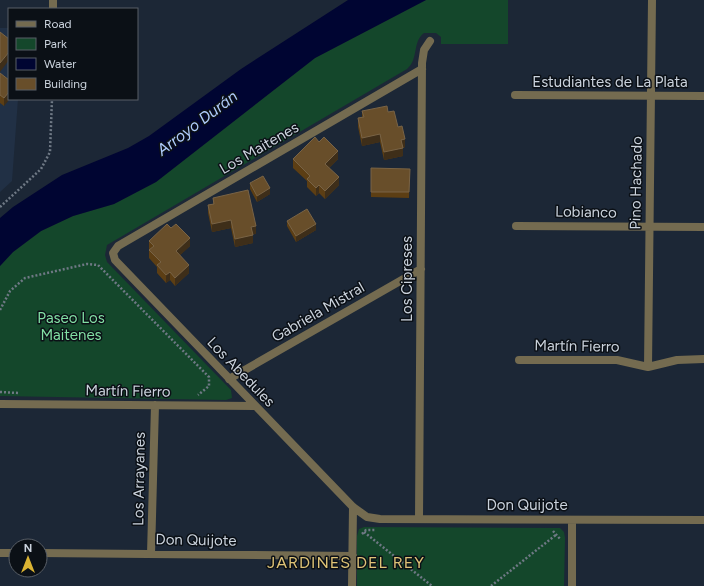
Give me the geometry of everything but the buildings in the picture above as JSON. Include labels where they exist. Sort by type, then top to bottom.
[{"type":"street","name":"Pino Hachado","points":[[648,367],[652,0]]},
{"type":"street","name":"Los Cipreses","points":[[419,519],[422,69],[423,54],[430,41]]},
{"type":"street","name":"Los Maitenes","points":[[113,253],[118,246],[422,69]]},
{"type":"street","name":"Estudiantes de La Plata","points":[[515,95],[704,96]]},
{"type":"street","name":"Lobianco","points":[[516,226],[704,227]]},
{"type":"street","name":"Los Abedules","points":[[113,253],[117,262],[353,508]]},
{"type":"street","name":"Gabriela Mistral","points":[[229,379],[421,269]]},
{"type":"street","name":"Martín Fierro","points":[[519,360],[617,360],[648,367],[677,360],[704,359]]},
{"type":"street","name":"Martín Fierro","points":[[0,404],[255,406]]},
{"type":"street","name":"Los Arrayanes","points":[[151,554],[154,405]]},
{"type":"street","name":"Don Quijote","points":[[353,508],[373,519],[704,520]]},
{"type":"street","points":[[352,586],[353,508]]},
{"type":"street","points":[[572,520],[572,586]]},
{"type":"street","name":"Don Quijote","points":[[48,553],[352,556]]},
{"type":"path","points":[[0,207],[41,169],[50,152],[52,100]]},
{"type":"path","points":[[0,310],[10,291],[25,278],[87,264],[100,266],[209,377],[209,386],[200,395],[193,396]]},
{"type":"path","points":[[100,266],[104,264]]},
{"type":"path","points":[[0,392],[23,393]]},
{"type":"path","points":[[360,536],[366,530],[382,530]]},
{"type":"path","points":[[546,531],[554,531],[561,538],[561,546]]},
{"type":"path","points":[[364,532],[432,586]]},
{"type":"path","points":[[491,586],[557,534]]},
{"type":"shaded area","points":[[0,28],[8,28],[8,100],[18,100],[12,181],[0,192]]},
{"type":"green space","name":"Paseo Los Maitenes","points":[[426,0],[508,0],[508,44],[441,44],[441,37],[436,33],[424,33],[418,41],[413,60],[407,69],[107,245],[105,255],[107,262],[231,390],[232,398],[226,400],[0,396],[0,266],[13,252],[41,231],[73,216],[114,204],[156,182],[315,58]]},
{"type":"green space","points":[[364,527],[560,528],[564,532],[565,538],[564,586],[357,586],[357,536],[359,529]]},
{"type":"water","name":"Arroyo Durán","points":[[348,0],[426,0],[315,58],[156,182],[114,204],[73,216],[41,231],[13,252],[0,266],[0,218],[13,207],[62,175],[128,148],[149,136],[241,69]]},
{"type":"district","name":"JARDINES DEL REY","points":[[346,562]]}]
